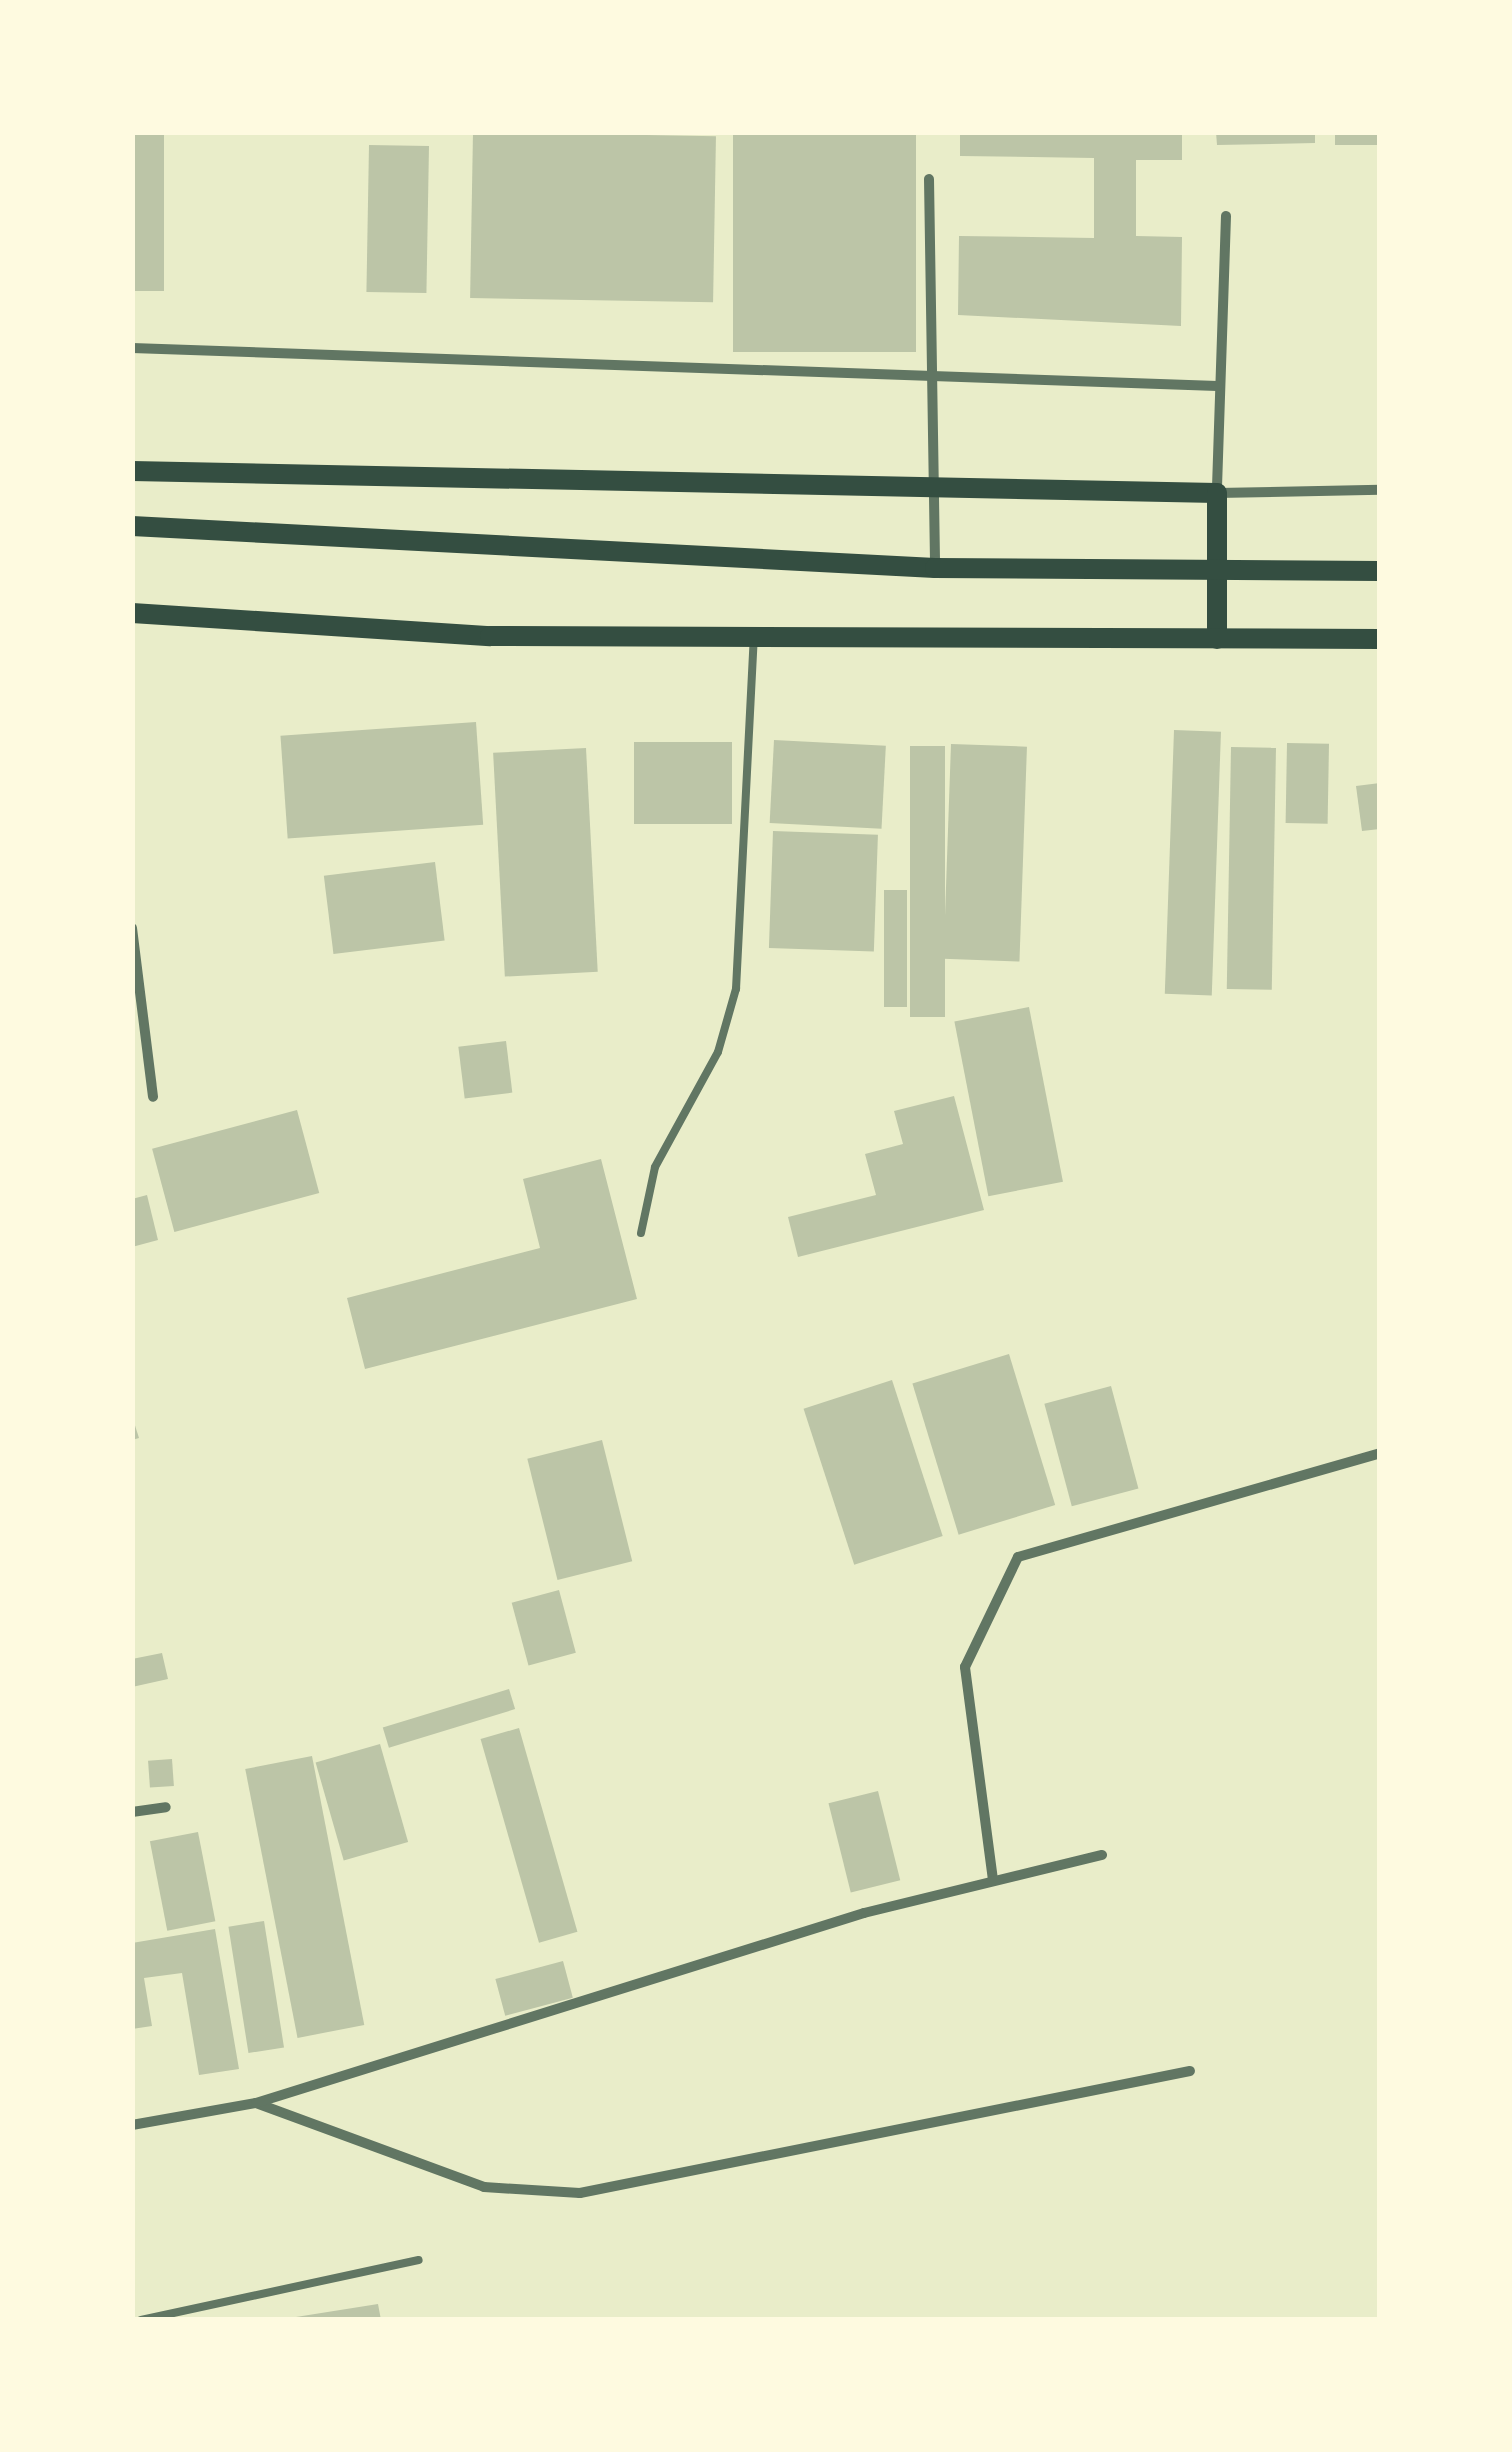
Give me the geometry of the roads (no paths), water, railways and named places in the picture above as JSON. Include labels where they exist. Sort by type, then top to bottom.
[{"type":"main road","points":[[132,471],[1216,493],[1213,572],[1217,639]]},
{"type":"main road","points":[[132,526],[935,568],[1380,570]]},
{"type":"main road","points":[[132,613],[490,636],[1380,640]]},
{"type":"street","points":[[929,179],[935,568]]},
{"type":"street","points":[[1226,216],[1216,493],[1380,490]]},
{"type":"street","points":[[132,348],[932,382],[1217,386]]},
{"type":"street","points":[[132,928],[153,1098]]},
{"type":"street","points":[[993,1880],[965,1667],[1018,1557],[1380,1453]]},
{"type":"street","points":[[132,1812],[166,1807]]},
{"type":"street","points":[[132,2125],[256,2103],[993,1880],[1102,1855]]},
{"type":"street","points":[[256,2103],[484,2188],[580,2193],[1190,2072]]},
{"type":"lane","points":[[641,1233],[656,1166],[718,1052],[736,990],[754,638]]},
{"type":"lane","points":[[142,2320],[419,2260]]}]
